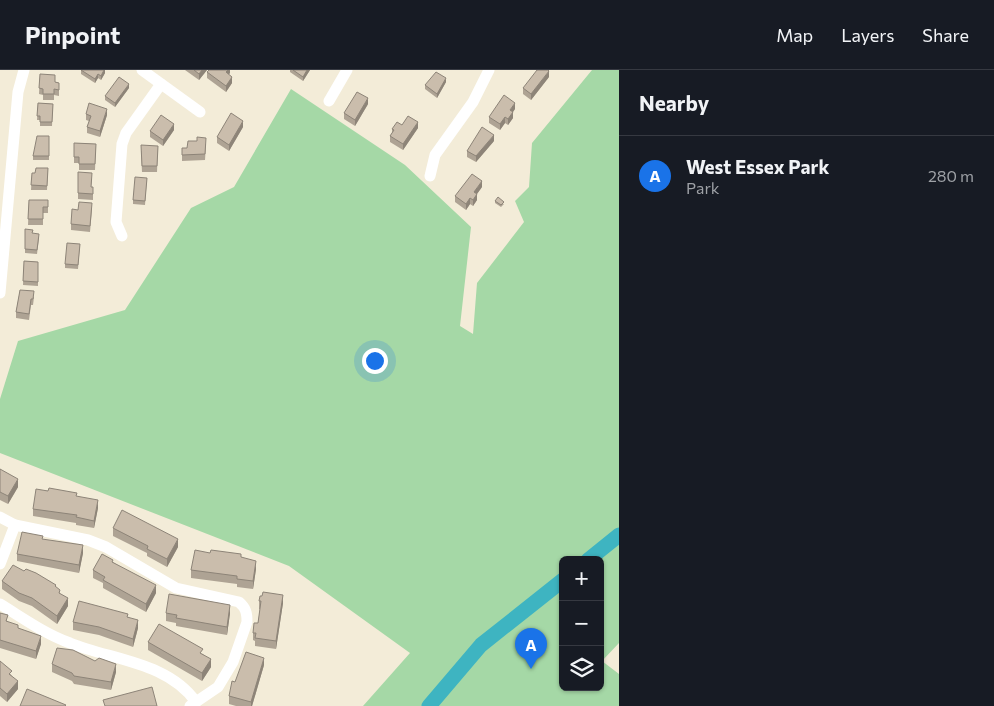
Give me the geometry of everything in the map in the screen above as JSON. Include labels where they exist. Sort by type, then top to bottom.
[{"type":"street","points":[[0,294],[18,92],[24,70]]},
{"type":"street","points":[[142,70],[200,112]]},
{"type":"street","points":[[329,101],[347,70]]},
{"type":"street","points":[[430,176],[435,155],[473,102],[489,70]]},
{"type":"street","points":[[122,236],[116,222],[122,144],[126,133],[161,84]]},
{"type":"street","points":[[0,517],[15,525],[88,540],[106,547],[176,588],[232,600],[243,606],[247,622],[233,662],[218,687],[193,704],[179,685],[155,670],[58,639],[0,604]]},
{"type":"street","points":[[0,564],[15,525]]},
{"type":"green space","points":[[592,70],[619,70],[619,643],[604,659],[604,556],[559,556],[559,691],[604,691],[604,663],[619,674],[619,706],[363,706],[410,653],[289,566],[0,453],[0,399],[18,341],[125,310],[191,208],[234,187],[291,89],[405,165],[471,227],[460,326],[473,334],[477,283],[524,222],[515,201],[529,187],[532,143]]},
{"type":"building","points":[[81,70],[104,70],[101,76],[98,74],[95,79]]},
{"type":"building","points":[[194,70],[202,70],[199,74]]},
{"type":"building","points":[[209,70],[228,70],[226,72],[232,77],[226,86],[207,72]]},
{"type":"building","points":[[293,70],[307,70],[303,77]]},
{"type":"building","points":[[537,70],[549,71],[531,94],[523,88]]},
{"type":"building","points":[[436,72],[446,78],[437,94],[425,85]]},
{"type":"building","points":[[40,74],[55,75],[55,82],[59,83],[59,90],[54,89],[54,94],[43,94],[43,89],[39,88]]},
{"type":"building","points":[[119,77],[129,84],[115,103],[105,96]]},
{"type":"building","points":[[357,92],[368,98],[355,120],[344,113]]},
{"type":"building","points":[[504,95],[515,103],[510,110],[513,112],[508,119],[505,117],[500,124],[489,117]]},
{"type":"building","points":[[38,103],[53,104],[52,122],[40,122],[40,116],[37,116]]},
{"type":"building","points":[[89,103],[107,109],[100,131],[87,127],[91,116],[86,114]]},
{"type":"building","points":[[231,113],[243,121],[229,145],[217,137]]},
{"type":"building","points":[[161,115],[174,124],[163,140],[150,131]]},
{"type":"building","points":[[408,116],[418,122],[403,144],[390,136],[397,122],[402,125]]},
{"type":"building","points":[[482,127],[494,135],[476,156],[467,151]]},
{"type":"building","points":[[37,136],[49,136],[49,156],[33,156]]},
{"type":"building","points":[[197,137],[206,138],[205,154],[182,155],[182,148],[187,148],[188,141],[197,141]]},
{"type":"building","points":[[74,143],[96,144],[95,164],[79,164],[79,157],[74,157]]},
{"type":"building","points":[[141,145],[158,146],[157,166],[142,166]]},
{"type":"building","points":[[36,168],[48,168],[47,186],[31,185],[32,173],[35,173]]},
{"type":"building","points":[[78,172],[92,173],[91,187],[93,187],[93,194],[78,193]]},
{"type":"building","points":[[472,174],[482,181],[474,192],[477,194],[473,200],[470,198],[466,204],[455,196]]},
{"type":"building","points":[[135,177],[147,178],[145,201],[133,200]]},
{"type":"building","points":[[498,197],[504,202],[501,205],[495,201]]},
{"type":"building","points":[[29,200],[48,200],[48,207],[43,207],[43,219],[28,219]]},
{"type":"building","points":[[79,202],[92,203],[90,226],[71,224],[72,209],[78,210]]},
{"type":"building","points":[[25,229],[33,230],[32,233],[39,234],[37,250],[25,249]]},
{"type":"building","points":[[67,243],[80,244],[78,265],[65,264]]},
{"type":"building","points":[[24,261],[38,262],[38,282],[23,281]]},
{"type":"building","points":[[20,290],[34,291],[29,314],[16,312]]},
{"type":"building","points":[[0,469],[18,479],[8,496],[0,492]]},
{"type":"building","points":[[49,488],[77,493],[76,496],[98,500],[94,521],[76,517],[77,515],[33,509],[36,489],[48,491]]},
{"type":"building","points":[[122,510],[178,539],[167,559],[147,549],[148,546],[113,528]]},
{"type":"building","points":[[22,532],[43,536],[42,539],[83,545],[79,565],[17,554]]},
{"type":"building","points":[[195,550],[210,553],[211,550],[241,554],[241,557],[256,561],[253,581],[237,579],[237,576],[191,570]]},
{"type":"building","points":[[102,554],[113,560],[112,562],[156,585],[146,604],[103,580],[105,577],[93,570]]},
{"type":"building","points":[[13,565],[24,571],[26,569],[36,573],[56,585],[60,590],[59,593],[68,598],[57,616],[32,598],[19,593],[2,581]]},
{"type":"building","points":[[263,592],[283,595],[276,641],[255,638],[256,633],[253,633],[254,623],[258,623],[261,601],[259,601]]},
{"type":"building","points":[[169,594],[230,605],[227,627],[176,618],[177,615],[166,613]]},
{"type":"building","points":[[79,601],[128,614],[127,617],[138,620],[133,639],[99,627],[73,622]]},
{"type":"building","points":[[0,613],[8,615],[6,621],[18,625],[18,628],[41,636],[36,651],[0,640]]},
{"type":"building","points":[[159,624],[203,649],[200,653],[211,659],[202,673],[148,642]]},
{"type":"building","points":[[57,648],[73,650],[95,661],[99,658],[116,664],[111,682],[74,676],[72,673],[52,664]]},
{"type":"building","points":[[246,652],[264,658],[251,702],[229,696],[232,681],[235,682]]},
{"type":"building","points":[[0,661],[12,671],[9,674],[18,681],[7,694],[0,688]]},
{"type":"building","points":[[152,687],[157,706],[105,706],[103,700]]},
{"type":"building","points":[[27,689],[66,705],[20,706]]},
{"type":"waterway","points":[[593,556],[619,535]]},
{"type":"waterway","points":[[429,706],[481,645],[559,583]]},
{"type":"place","name":"West Essex Park","points":[[531,669]]}]
